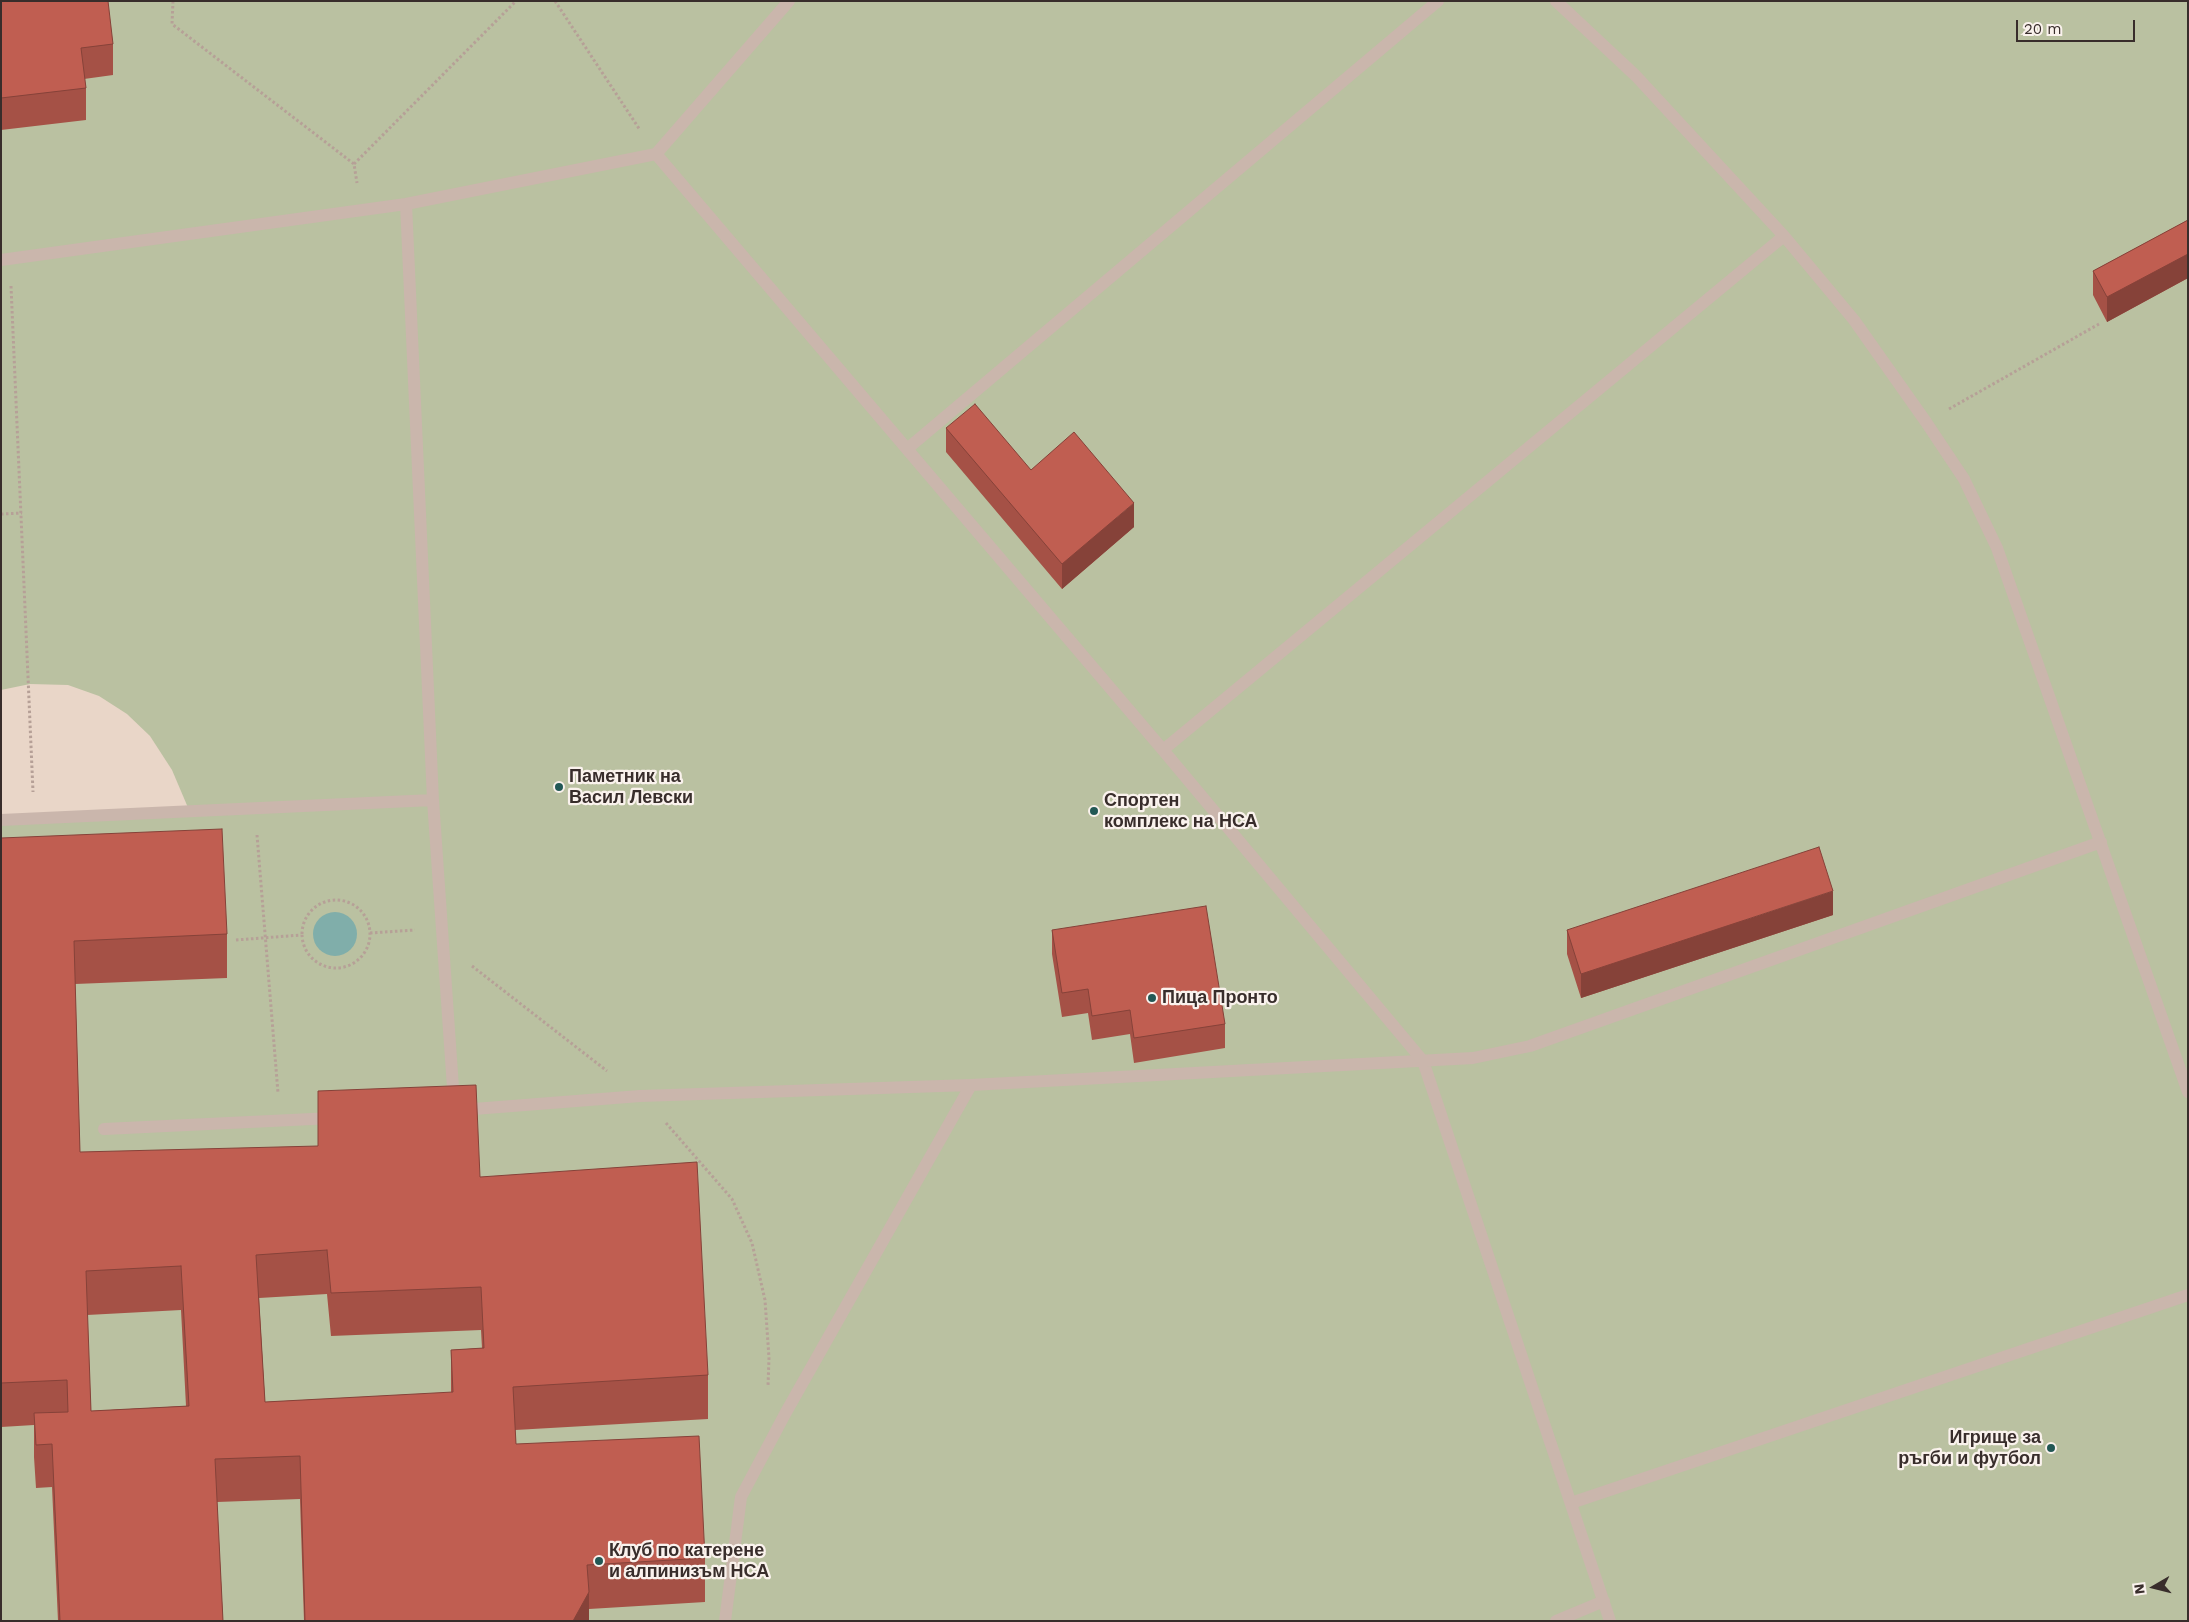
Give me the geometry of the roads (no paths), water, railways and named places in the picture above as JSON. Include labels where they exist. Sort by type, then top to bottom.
[{"type":"lane","points":[[5,259],[406,204],[656,154],[789,1]]},
{"type":"lane","points":[[907,449],[1438,1]]},
{"type":"lane","points":[[1556,1],[1636,76],[1784,236],[1854,320],[1964,479],[1997,548],[2188,1092]]},
{"type":"lane","points":[[656,154],[1163,750],[1423,1061],[1610,1621]]},
{"type":"lane","points":[[406,204],[433,800],[444,946],[450,1111],[640,1096],[971,1086],[1473,1058],[1530,1046],[2100,842]]},
{"type":"lane","points":[[1163,750],[1784,236]]},
{"type":"lane","points":[[1,820],[433,800]]},
{"type":"lane","points":[[725,1621],[741,1496],[785,1414],[971,1086]]},
{"type":"lane","points":[[104,1129],[348,1117]]},
{"type":"lane","points":[[1571,1504],[2188,1295]]},
{"type":"lane","points":[[1556,1621],[1604,1601]]},
{"type":"water","points":[[331,912],[339,912],[351,918],[357,934],[351,950],[339,956],[331,956],[319,950],[313,938],[313,930],[319,918]]},
{"type":"place","name":"Паметник на Васил Левски","points":[[559,787]]},
{"type":"place","name":"Спортен комплекс на НСА","points":[[1094,811]]},
{"type":"place","name":"Пица Пронто","points":[[1152,998]]},
{"type":"place","name":"Игрище за ръгби и футбол","points":[[2051,1448]]},
{"type":"place","name":"Клуб по катерене и алпинизъм НСА","points":[[599,1561]]}]
